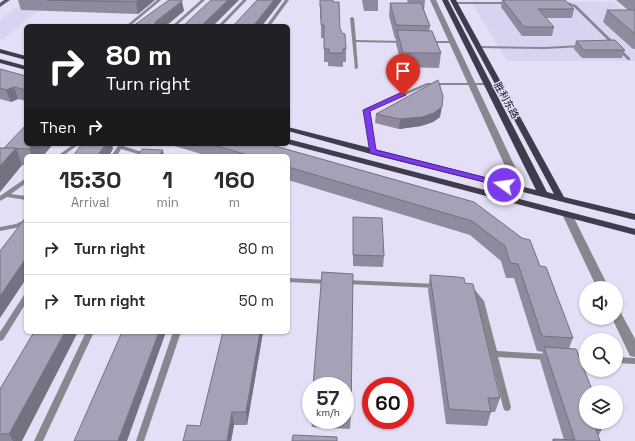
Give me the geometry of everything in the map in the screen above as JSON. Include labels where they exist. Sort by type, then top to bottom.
[{"type":"main road","points":[[0,5],[7,0]]},
{"type":"main road","name":"胜利东路","points":[[445,0],[543,194]]},
{"type":"main road","name":"胜利东路","points":[[453,1],[561,199]]},
{"type":"main road","points":[[0,51],[24,57]]},
{"type":"main road","points":[[0,61],[24,67]]},
{"type":"main road","points":[[290,130],[372,152],[635,217]]},
{"type":"main road","points":[[290,142],[635,232]]},
{"type":"street","points":[[433,0],[520,188]]},
{"type":"street","points":[[567,214],[600,281]]},
{"type":"street","points":[[622,325],[635,352]]},
{"type":"lane","points":[[130,24],[159,0]]},
{"type":"lane","points":[[176,24],[203,0]]},
{"type":"lane","points":[[222,24],[245,0]]},
{"type":"lane","points":[[269,24],[287,0]]},
{"type":"lane","points":[[453,1],[514,3]]},
{"type":"lane","points":[[560,3],[567,3],[575,6],[629,59]]},
{"type":"lane","points":[[352,18],[356,68]]},
{"type":"lane","points":[[428,38],[452,40]]},
{"type":"lane","points":[[354,40],[406,40]]},
{"type":"lane","points":[[422,42],[452,40]]},
{"type":"lane","points":[[478,47],[544,48],[584,46]]},
{"type":"lane","points":[[608,46],[616,46]]},
{"type":"lane","points":[[372,152],[367,110],[427,84],[487,84]]},
{"type":"lane","points":[[63,154],[74,146]]},
{"type":"lane","points":[[120,146],[144,154]]},
{"type":"lane","points":[[2,197],[24,181]]},
{"type":"lane","points":[[2,197],[24,198]]},
{"type":"lane","points":[[0,229],[18,226],[24,222]]},
{"type":"lane","points":[[290,280],[442,286]]},
{"type":"lane","points":[[460,288],[473,292],[480,302],[507,407]]},
{"type":"lane","points":[[0,338],[24,300]]},
{"type":"lane","points":[[38,441],[89,334]]},
{"type":"lane","points":[[140,441],[176,334]]},
{"type":"lane","points":[[493,354],[579,358]]},
{"type":"lane","points":[[623,360],[635,361]]},
{"type":"shaded area","points":[[26,0],[52,0],[2,40],[0,39],[0,20]]},
{"type":"shaded area","points":[[471,1],[614,2],[635,19],[635,61],[507,61]]},
{"type":"building","points":[[47,0],[139,0],[136,2]]},
{"type":"building","points":[[169,0],[182,0],[154,23],[159,24],[136,24]]},
{"type":"building","points":[[211,0],[228,0],[203,24],[185,24]]},
{"type":"building","points":[[257,0],[274,0],[255,24],[235,24]]},
{"type":"building","points":[[320,0],[333,0],[333,2],[339,2],[340,30],[345,34],[346,49],[343,49],[343,53],[329,53],[329,49],[324,49],[324,25],[321,25]]},
{"type":"building","points":[[503,0],[565,0],[574,9],[538,9],[554,27],[524,27]]},
{"type":"building","points":[[390,3],[421,3],[430,26],[396,25]]},
{"type":"building","points":[[607,10],[635,10],[635,34]]},
{"type":"building","points":[[397,30],[432,31],[441,53],[403,53]]},
{"type":"building","points":[[615,40],[625,50],[584,50],[576,41]]},
{"type":"building","points":[[0,69],[24,75],[24,90],[14,87],[6,90],[0,88]]},
{"type":"building","points":[[438,80],[443,96],[442,107],[434,113],[422,117],[400,119],[376,114]]},
{"type":"building","points":[[24,127],[24,146],[31,146],[29,149],[4,148]]},
{"type":"building","points":[[80,146],[104,146],[98,154],[74,154]]},
{"type":"building","points":[[217,146],[275,146],[474,202],[522,238],[530,240],[540,266],[546,267],[573,338],[542,336],[518,264],[510,263],[505,246],[472,221],[290,168],[290,154],[244,154]]},
{"type":"building","points":[[0,148],[16,148],[0,166]]},
{"type":"building","points":[[142,149],[163,150],[160,154],[139,154]]},
{"type":"building","points":[[353,217],[382,218],[384,256],[353,255]]},
{"type":"building","points":[[24,220],[24,261],[0,296],[0,251]]},
{"type":"building","points":[[322,272],[353,274],[352,377],[314,377]]},
{"type":"building","points":[[430,275],[464,278],[465,283],[473,284],[500,398],[488,398],[491,412],[449,409]]},
{"type":"building","points":[[33,334],[64,334],[9,434],[0,434],[0,389]]},
{"type":"building","points":[[121,334],[158,334],[118,441],[74,441]]},
{"type":"building","points":[[223,334],[260,334],[246,412],[232,412],[227,441],[183,441],[187,425],[200,426]]},
{"type":"building","points":[[544,347],[576,349],[579,357],[579,377],[587,377],[590,385],[579,385],[579,429],[596,429],[600,441],[554,441],[553,439],[575,440]]},
{"type":"building","points":[[293,435],[337,437],[337,441],[292,441]]},
{"type":"route","points":[[403,95],[367,110],[372,152],[504,185]]}]
